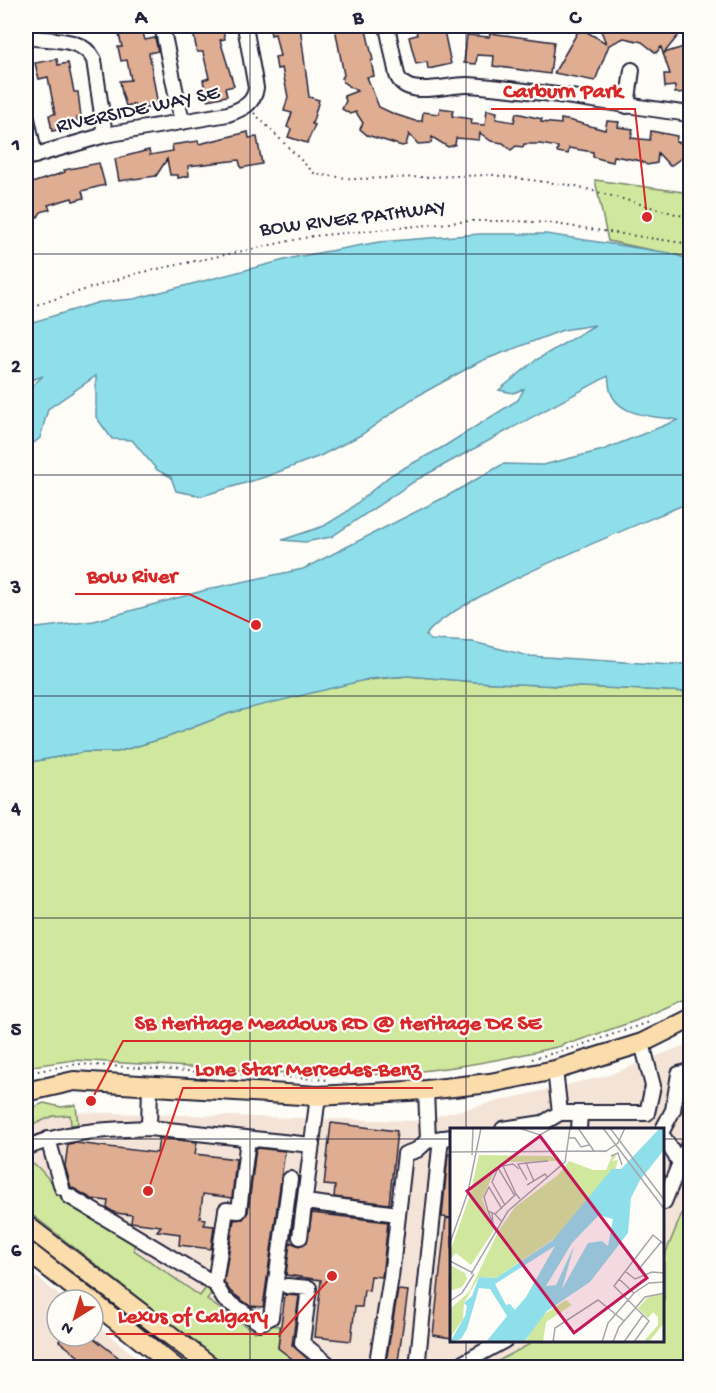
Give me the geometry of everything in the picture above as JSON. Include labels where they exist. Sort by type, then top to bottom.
[{"type":"main road","points":[[26,1092],[74,1081],[318,1096],[426,1090],[490,1083],[555,1070],[642,1043],[690,1019]]},
{"type":"main road","points":[[26,1225],[213,1368]]},
{"type":"main road","points":[[26,1250],[75,1288]]},
{"type":"main road","points":[[105,1311],[176,1368]]},
{"type":"street","points":[[162,26],[182,122]]},
{"type":"street","name":"RIVERSIDE WAY SE","points":[[30,157],[105,135],[228,114],[248,105],[254,97],[256,87],[245,26]]},
{"type":"street","points":[[387,26],[399,81],[409,88],[465,85],[690,114]]},
{"type":"street","points":[[26,37],[75,42],[90,52],[94,60],[105,135]]},
{"type":"street","points":[[627,106],[632,70]]},
{"type":"street","points":[[26,114],[30,157]]},
{"type":"street","points":[[642,1043],[653,1086],[647,1113],[657,1128]]},
{"type":"street","points":[[555,1070],[560,1113]]},
{"type":"street","points":[[664,1128],[673,1110],[685,1073]]},
{"type":"street","points":[[149,1128],[150,1084]]},
{"type":"street","points":[[417,1368],[440,1138],[426,1090]]},
{"type":"street","points":[[300,1238],[318,1096]]},
{"type":"street","points":[[516,1128],[543,1126],[560,1113],[647,1113]]},
{"type":"street","points":[[579,1128],[580,1113]]},
{"type":"street","points":[[31,1146],[48,1139],[90,1130],[149,1128],[312,1145]]},
{"type":"street","points":[[376,1368],[399,1214],[405,1154],[440,1138]]},
{"type":"street","points":[[48,1139],[66,1192],[215,1284],[224,1299],[260,1323],[271,1317],[290,1179]]},
{"type":"street","points":[[215,1284],[226,1210],[239,1211],[248,1139]]},
{"type":"street","points":[[665,1141],[680,1163]]},
{"type":"street","points":[[665,1197],[690,1142]]},
{"type":"street","points":[[305,1202],[399,1214]]},
{"type":"street","points":[[287,1286],[309,1288],[302,1343],[333,1368]]},
{"type":"street","points":[[454,1368],[504,1342]]},
{"type":"path","points":[[248,105],[261,122],[315,174],[355,179],[444,174],[504,176],[576,186],[690,218]]},
{"type":"path","name":"BOW RIVER PATHWAY","points":[[26,308],[139,273],[313,236],[470,221],[516,221],[549,223],[690,244]]},
{"type":"path","points":[[531,1059],[583,1045],[659,1018]]},
{"type":"path","points":[[26,1073],[78,1064],[340,1080]]},
{"type":"shaded area","points":[[690,1043],[690,1194],[665,1255],[665,1128],[450,1128],[450,1342],[555,1342],[508,1367],[286,1367],[26,1170],[26,1118],[31,1111],[415,1121],[609,1075]]},
{"type":"shaded area","points":[[26,1268],[50,1288],[45,1288],[45,1348],[105,1348],[105,1332],[149,1367],[26,1367]]},
{"type":"green space","points":[[595,180],[690,193],[690,258],[608,241]]},
{"type":"green space","points":[[408,676],[476,682],[690,692],[690,997],[635,1021],[574,1042],[564,1043],[561,1046],[479,1063],[424,1071],[369,1075],[339,1075],[323,1072],[320,1075],[74,1060],[26,1067],[26,763],[84,752],[117,752],[168,737],[230,713],[348,682]]},
{"type":"green space","points":[[44,1103],[61,1107],[76,1105],[78,1124],[71,1125],[70,1115],[53,1116],[35,1124],[33,1117],[26,1120],[26,1110]]},
{"type":"green space","points":[[26,1160],[38,1167],[56,1187],[134,1242],[134,1250],[200,1296],[207,1286],[213,1290],[207,1300],[255,1332],[262,1324],[280,1326],[278,1348],[304,1367],[227,1367],[26,1210]]},
{"type":"green space","points":[[690,1194],[690,1367],[487,1367],[530,1344],[529,1342],[665,1342],[665,1255]]},
{"type":"water","points":[[480,234],[546,234],[670,253],[690,260],[690,502],[505,584],[440,621],[426,636],[431,640],[473,642],[529,656],[672,665],[690,663],[690,692],[476,682],[408,676],[369,679],[230,713],[168,737],[117,752],[84,752],[26,763],[26,626],[37,628],[94,621],[213,588],[303,569],[449,495],[503,464],[543,465],[603,450],[678,420],[639,414],[621,406],[614,399],[610,390],[608,376],[418,479],[331,537],[305,542],[282,540],[324,526],[345,513],[391,475],[443,447],[518,400],[524,389],[513,393],[499,390],[536,360],[595,325],[563,330],[481,361],[412,399],[361,435],[320,456],[265,477],[202,496],[176,491],[171,477],[157,470],[132,440],[112,439],[96,417],[96,376],[48,409],[40,438],[26,449],[26,391],[43,376],[26,382],[26,324],[100,302],[134,299],[296,257],[379,242]]},
{"type":"building","points":[[141,26],[145,40],[155,38],[158,51],[149,53],[158,106],[136,110],[134,104],[126,106],[122,93],[120,81],[131,80],[127,60],[121,61],[118,47],[122,47],[118,30]]},
{"type":"building","points":[[192,26],[222,26],[225,39],[220,40],[234,86],[225,88],[227,96],[207,100],[203,80],[209,78],[203,52],[197,52]]},
{"type":"building","points":[[269,26],[300,26],[309,97],[319,100],[312,124],[315,125],[307,143],[288,137],[291,129],[287,127],[292,113],[284,111],[288,97],[282,68],[277,69],[275,57],[280,56],[275,34],[271,35]]},
{"type":"building","points":[[365,26],[373,60],[371,61],[374,76],[367,77],[379,107],[394,114],[422,121],[423,112],[439,114],[440,108],[453,110],[452,116],[472,119],[471,124],[485,125],[487,110],[497,112],[496,119],[514,122],[516,113],[542,119],[541,122],[561,124],[561,119],[605,130],[607,121],[619,122],[618,127],[633,129],[631,138],[650,140],[651,131],[677,136],[676,142],[690,144],[690,152],[670,166],[658,153],[657,163],[647,165],[641,161],[614,156],[613,162],[593,157],[593,152],[569,148],[568,154],[557,152],[558,147],[540,144],[524,144],[523,147],[516,146],[511,150],[503,143],[491,141],[480,133],[479,140],[456,138],[455,145],[448,147],[432,137],[431,143],[418,144],[409,134],[406,145],[402,146],[367,135],[360,129],[363,123],[356,112],[350,114],[342,109],[346,101],[344,96],[357,91],[343,82],[342,78],[344,75],[335,28]]},
{"type":"building","points":[[443,26],[451,64],[428,69],[427,62],[416,64],[409,37],[417,35],[416,29]]},
{"type":"building","points":[[599,26],[675,26],[681,32],[664,53],[690,45],[690,92],[675,93],[675,86],[665,87],[664,74],[670,74],[661,47],[656,53],[642,42],[624,38],[609,45],[595,81],[554,73],[580,28],[606,43]]},
{"type":"building","points":[[490,33],[554,42],[550,74],[493,66],[494,56],[477,55],[476,64],[464,63],[467,35],[489,37]]},
{"type":"building","points":[[57,59],[58,65],[68,63],[74,92],[78,92],[81,117],[77,118],[78,126],[52,131],[49,115],[55,114],[48,77],[39,79],[35,63]]},
{"type":"building","points":[[248,132],[249,138],[257,137],[262,164],[241,168],[239,160],[188,166],[189,176],[178,178],[178,175],[170,175],[167,159],[156,176],[119,181],[115,159],[149,150],[150,155],[173,151],[172,145],[198,141],[199,144]]},
{"type":"building","points":[[99,163],[105,185],[82,191],[84,198],[73,201],[72,198],[48,205],[50,209],[41,212],[38,217],[31,213],[26,215],[26,185],[65,172],[64,170]]},
{"type":"building","points":[[331,1123],[397,1131],[389,1204],[334,1197],[335,1186],[324,1185]]},
{"type":"building","points":[[159,1138],[197,1142],[195,1154],[236,1159],[232,1198],[203,1194],[200,1218],[205,1219],[204,1225],[214,1226],[211,1249],[179,1245],[180,1234],[157,1231],[161,1226],[131,1222],[132,1215],[115,1213],[107,1208],[108,1201],[92,1199],[71,1187],[65,1166],[68,1144],[157,1153]]},
{"type":"building","points":[[256,1148],[285,1151],[263,1307],[250,1306],[230,1291],[224,1282],[234,1220],[243,1219],[248,1212]]},
{"type":"building","points":[[448,1154],[450,1154],[450,1218],[442,1217]]},
{"type":"building","points":[[312,1213],[388,1222],[382,1277],[371,1276],[369,1291],[364,1290],[362,1307],[355,1307],[351,1341],[315,1337],[321,1280],[286,1275],[290,1242],[299,1246],[307,1242]]},
{"type":"building","points":[[446,1218],[450,1219],[450,1338],[433,1335]]},
{"type":"building","points":[[398,1290],[408,1291],[397,1368],[385,1368]]},
{"type":"building","points":[[285,1295],[299,1296],[292,1345],[318,1368],[304,1368],[278,1348]]},
{"type":"building","points":[[105,1347],[132,1368],[93,1368],[68,1348]]},
{"type":"place","name":"Carburn Park","points":[[647,217]]},
{"type":"place","name":"Bow River","points":[[256,625]]},
{"type":"place","name":"SB Heritage Meadows RD @ Heritage DR SE","points":[[91,1101]]},
{"type":"place","name":"Lone Star Mercedes-Benz","points":[[148,1191]]},
{"type":"place","name":"Lexus of Calgary","points":[[332,1276]]}]
